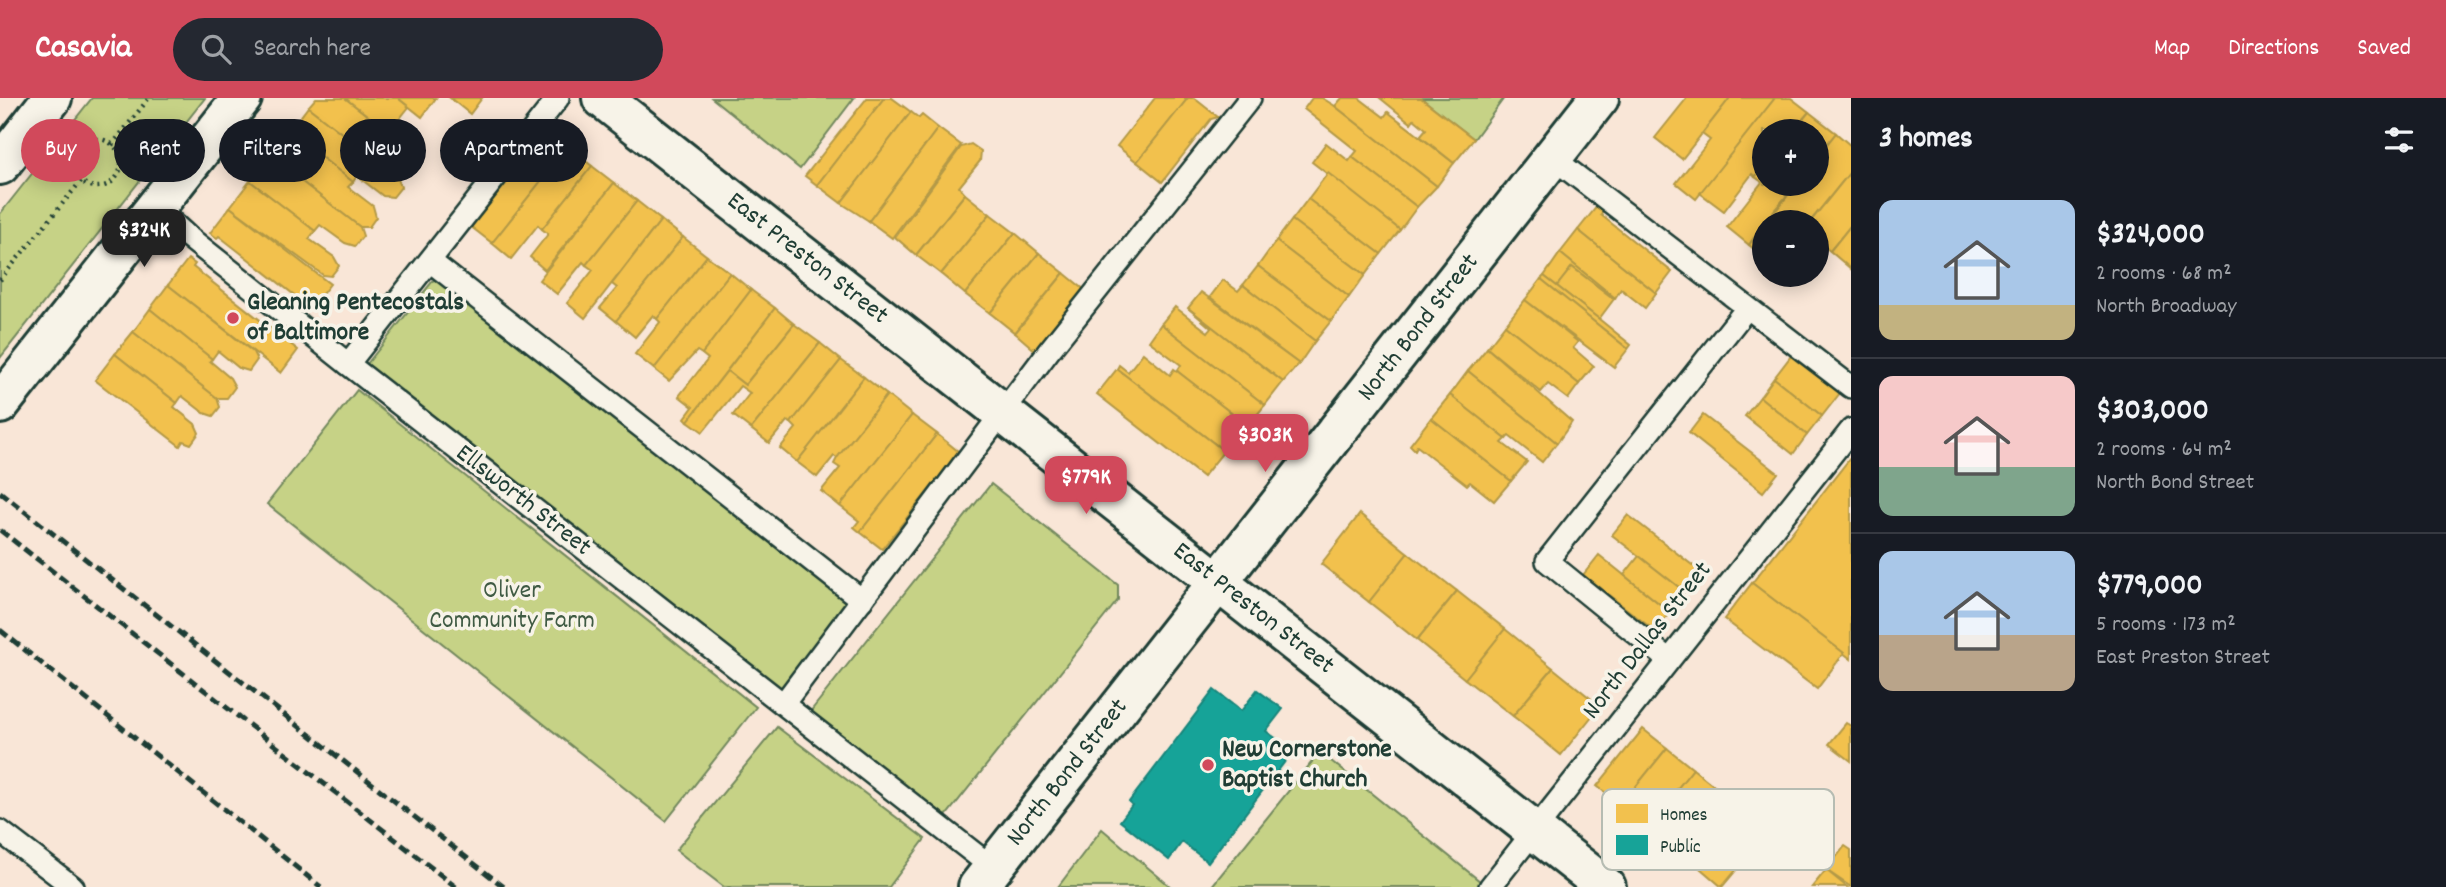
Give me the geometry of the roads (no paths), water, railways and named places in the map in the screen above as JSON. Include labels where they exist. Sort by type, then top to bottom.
[{"type":"main road","points":[[2,159],[52,98]]},
{"type":"main road","points":[[0,404],[242,98]]},
{"type":"main road","name":"East Preston Street","points":[[602,98],[1606,887]]},
{"type":"main road","name":"North Bond Street","points":[[986,878],[1599,98]]},
{"type":"lane","points":[[348,364],[558,98]]},
{"type":"lane","points":[[784,703],[1238,102]]},
{"type":"lane","points":[[1553,158],[1851,387]]},
{"type":"lane","name":"Ellsworth Street","points":[[155,207],[187,236],[348,364],[784,703],[986,878]]},
{"type":"lane","points":[[430,261],[862,600]]},
{"type":"lane","points":[[1669,660],[1547,561],[1747,308]]},
{"type":"lane","name":"North Dallas Street","points":[[1490,887],[1851,430]]},
{"type":"lane","points":[[0,831],[73,887]]},
{"type":"railway","points":[[0,492],[504,887]]},
{"type":"railway","points":[[0,530],[456,887]]},
{"type":"railway","points":[[0,630],[321,887]]},
{"type":"place","name":"Gleaning Pentecostals of Baltimore","points":[[233,318]]},
{"type":"place","name":"New Cornerstone Baptist Church","points":[[1208,765]]},
{"type":"park label","name":"Oliver Community Farm","points":[[512,606]]}]
